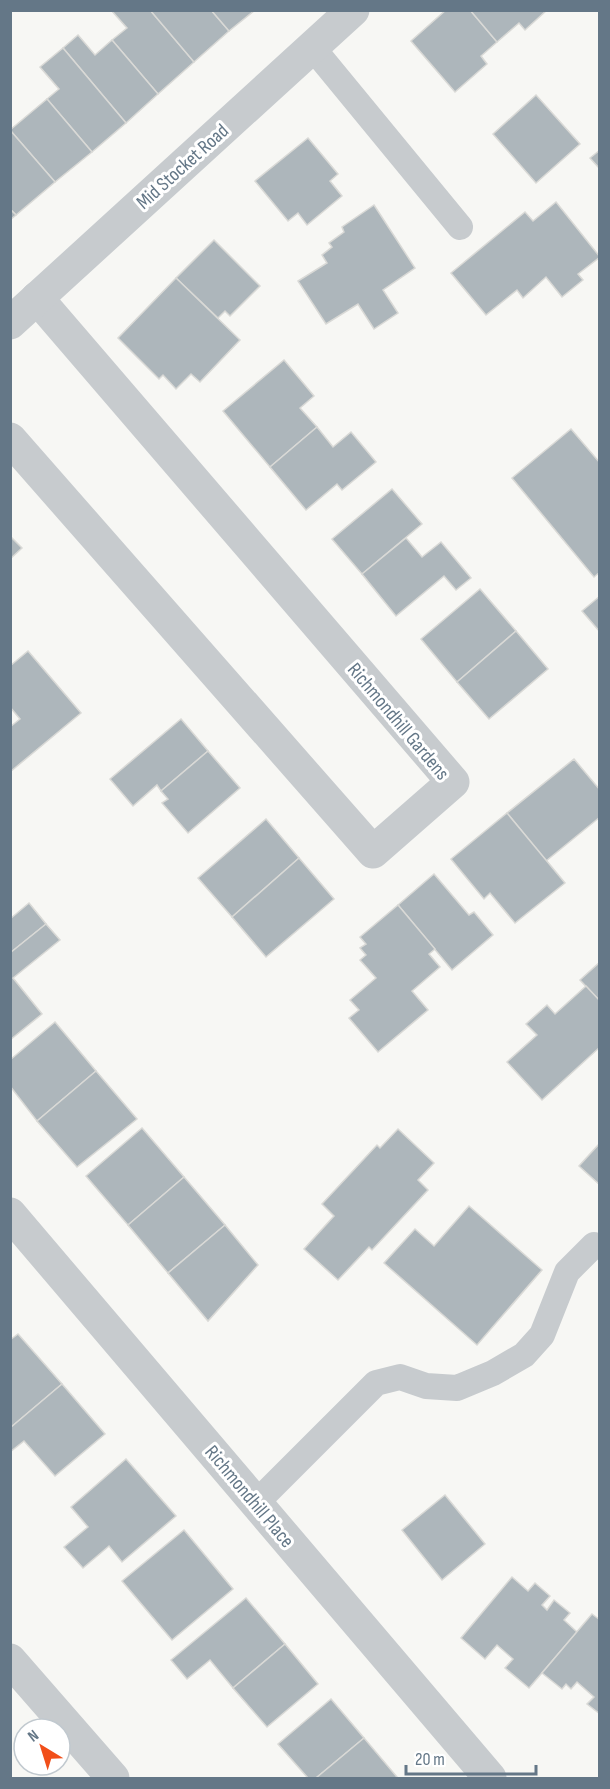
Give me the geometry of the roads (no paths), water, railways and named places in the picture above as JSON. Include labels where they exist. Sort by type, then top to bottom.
[{"type":"street","name":"Mid Stocket Road","points":[[10,322],[353,10]]},
{"type":"street","name":"Richmondhill Gardens","points":[[10,439],[373,852],[453,782],[37,298]]},
{"type":"street","name":"Richmondhill Place","points":[[10,1214],[490,1779]]},
{"type":"street","points":[[10,1660],[113,1779]]},
{"type":"lane","points":[[312,48],[460,228]]},
{"type":"lane","points":[[256,1503],[376,1383],[400,1377],[426,1386],[457,1388],[493,1373],[524,1355],[542,1335],[567,1272],[594,1245]]}]
